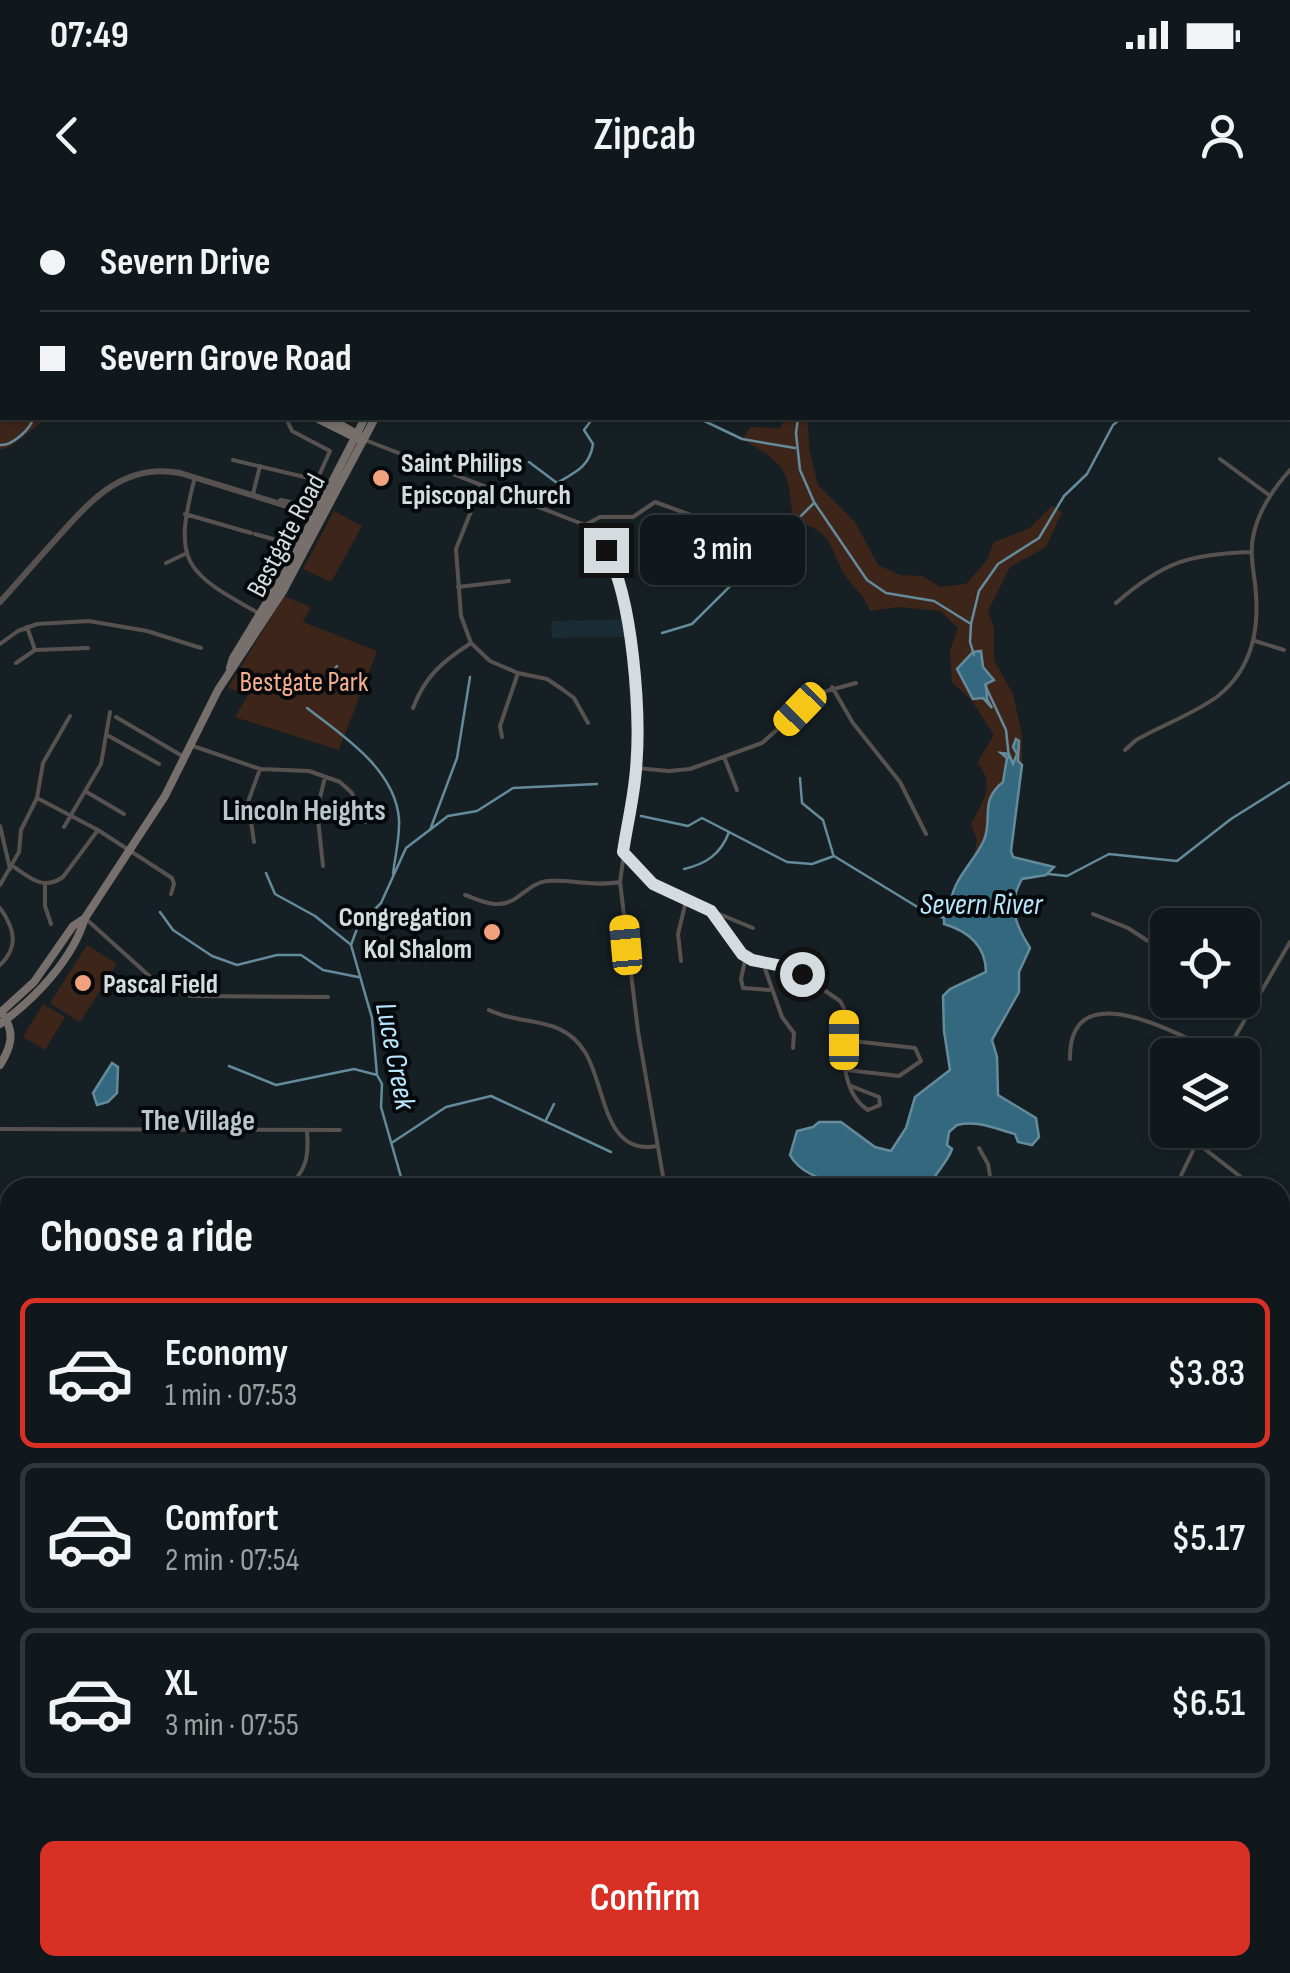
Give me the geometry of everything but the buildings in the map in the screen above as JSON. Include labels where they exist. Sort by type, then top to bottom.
[{"type":"main road","points":[[320,420],[358,437]]},
{"type":"main road","points":[[333,420],[358,437]]},
{"type":"main road","name":"Bestgate Road","points":[[230,670],[239,662],[280,588],[364,420]]},
{"type":"main road","name":"Bestgate Road","points":[[358,437],[373,420]]},
{"type":"main road","name":"Bestgate Road","points":[[2,1016],[48,978],[80,934],[85,918],[152,817],[233,658],[280,588],[298,546],[320,513]]},
{"type":"main road","points":[[0,1065],[11,1042],[11,1030],[2,1016]]},
{"type":"street","points":[[232,460],[317,480],[330,451],[292,432],[287,420]]},
{"type":"street","points":[[358,437],[584,525],[600,541],[617,569],[632,666],[636,768],[620,882],[636,1018],[663,1178]]},
{"type":"street","points":[[1220,459],[1270,495]]},
{"type":"street","points":[[253,494],[260,466]]},
{"type":"street","points":[[1125,750],[1136,740],[1218,695],[1242,666],[1255,641],[1258,612],[1251,552],[1256,525],[1270,495],[1290,470]]},
{"type":"street","points":[[0,602],[88,504],[112,484],[149,471],[172,471],[287,500],[320,513]]},
{"type":"street","points":[[195,477],[185,514],[186,553],[203,579],[260,614]]},
{"type":"street","points":[[481,486],[456,550],[460,616],[470,643],[490,660],[562,688],[574,698],[588,723]]},
{"type":"street","points":[[584,525],[600,517],[633,517],[655,502],[702,518],[726,515]]},
{"type":"street","points":[[185,514],[298,546]]},
{"type":"street","points":[[1116,603],[1148,576],[1174,562],[1211,553],[1251,552]]},
{"type":"street","points":[[166,562],[186,553]]},
{"type":"street","points":[[458,587],[509,581]]},
{"type":"street","points":[[0,644],[27,627],[89,621],[147,631],[202,648]]},
{"type":"street","points":[[27,627],[35,650]]},
{"type":"street","points":[[1255,641],[1284,650]]},
{"type":"street","points":[[413,708],[426,678],[442,661],[470,643]]},
{"type":"street","points":[[16,662],[35,650],[88,648]]},
{"type":"street","points":[[502,737],[500,726],[518,673]]},
{"type":"street","points":[[636,768],[690,769],[762,743],[819,693],[832,686],[856,682]]},
{"type":"street","points":[[832,686],[853,723],[900,782],[926,834]]},
{"type":"street","points":[[64,827],[101,764],[110,712]]},
{"type":"street","points":[[0,885],[19,852],[21,830],[37,798],[44,763],[70,716]]},
{"type":"street","points":[[116,718],[184,758]]},
{"type":"street","points":[[106,735],[159,764]]},
{"type":"street","points":[[190,745],[260,769],[288,768],[340,782],[352,792],[365,822]]},
{"type":"street","points":[[724,757],[738,790]]},
{"type":"street","points":[[254,842],[248,802],[260,769]]},
{"type":"street","points":[[322,866],[317,810],[325,777]]},
{"type":"street","points":[[85,791],[124,814]]},
{"type":"street","points":[[37,798],[71,814],[172,878],[171,894]]},
{"type":"street","points":[[0,826],[12,868],[45,885]]},
{"type":"street","points":[[45,885],[63,877],[98,830]]},
{"type":"street","points":[[623,852],[653,884],[754,928]]},
{"type":"street","points":[[464,895],[497,905],[513,901],[534,884],[550,881],[602,886],[620,882]]},
{"type":"street","points":[[45,885],[44,906],[50,924]]},
{"type":"street","points":[[681,961],[678,934],[686,901]]},
{"type":"street","points":[[0,908],[12,926],[14,942],[0,965]]},
{"type":"street","points":[[711,911],[746,956],[792,968],[840,1001],[844,1008],[845,1070],[850,1086],[862,1106],[875,1110],[880,1105],[879,1096],[850,1086]]},
{"type":"street","points":[[1093,914],[1128,928],[1150,942]]},
{"type":"street","points":[[85,918],[169,990],[190,996],[328,997]]},
{"type":"street","points":[[1260,991],[1290,942]]},
{"type":"street","points":[[746,956],[743,988],[771,990]]},
{"type":"street","points":[[763,962],[782,1017],[794,1033],[793,1048]]},
{"type":"street","points":[[489,1010],[504,1018],[552,1024],[568,1033],[586,1054],[620,1138],[636,1148],[657,1146]]},
{"type":"street","points":[[1070,1059],[1072,1037],[1095,1013],[1110,1011],[1186,1038]]},
{"type":"street","points":[[844,1040],[915,1048],[921,1061],[898,1076],[845,1070]]},
{"type":"street","points":[[0,1129],[340,1130]]},
{"type":"street","points":[[298,1178],[305,1166],[307,1131]]},
{"type":"street","points":[[979,1148],[990,1178]]},
{"type":"street","points":[[1180,1178],[1195,1148]]},
{"type":"street","points":[[1203,1148],[1242,1178]]},
{"type":"shaded area","points":[[627,619],[628,637],[552,638],[551,621]]},
{"type":"green space","points":[[3,420],[44,420],[0,450]]},
{"type":"green space","points":[[783,420],[808,420],[809,449],[818,485],[855,522],[878,565],[900,575],[922,576],[941,587],[966,584],[987,560],[994,542],[1030,528],[1052,506],[1062,512],[1046,547],[1010,567],[988,611],[994,628],[994,660],[1013,694],[1022,735],[1022,765],[974,857],[977,840],[971,824],[987,786],[977,763],[994,735],[972,701],[952,682],[950,651],[958,628],[940,611],[899,607],[870,611],[824,536],[807,525],[793,522],[783,471],[769,456],[742,439],[751,427],[780,428]]},
{"type":"green space","points":[[334,511],[362,526],[331,582],[303,569]]},
{"type":"green space","name":"Bestgate Park","points":[[284,596],[311,607],[303,622],[377,651],[339,750],[235,717],[248,695],[228,688]]},
{"type":"green space","name":"Pascal Field","points":[[87,945],[117,964],[80,1022],[50,1003]]},
{"type":"green space","points":[[43,1004],[65,1017],[45,1050],[23,1037]]},
{"type":"water","points":[[981,651],[983,667],[994,680],[986,684],[992,708],[983,698],[973,699],[957,669],[973,652]]},
{"type":"water","name":"Severn River","points":[[1016,739],[1022,765],[1013,857],[1054,867],[1046,875],[1022,879],[1017,888],[1015,914],[1030,948],[1019,972],[1019,992],[992,1040],[997,1057],[998,1095],[1036,1118],[1039,1137],[1032,1145],[1018,1142],[1015,1134],[987,1126],[957,1125],[949,1132],[950,1154],[934,1178],[815,1176],[790,1155],[797,1131],[819,1122],[841,1122],[875,1147],[891,1151],[906,1128],[915,1097],[950,1070],[943,996],[986,972],[979,947],[968,935],[944,924],[944,915],[950,911],[954,890],[984,840],[991,796],[1003,782],[1007,758],[1001,753],[1009,754],[1013,764],[1017,754],[1013,747]]},
{"type":"water","points":[[112,1063],[118,1067],[117,1093],[108,1102],[97,1105],[93,1093]]},
{"type":"waterway","points":[[0,445],[20,436],[32,420]]},
{"type":"waterway","points":[[529,462],[557,483],[576,472],[591,452],[593,444],[584,430],[592,420]]},
{"type":"waterway","points":[[702,420],[742,439],[795,448]]},
{"type":"waterway","points":[[798,420],[800,470],[814,502],[867,580],[886,593],[934,601],[971,624],[974,655]]},
{"type":"waterway","points":[[971,624],[979,591],[998,564],[1039,538],[1064,496],[1087,474],[1119,420]]},
{"type":"waterway","points":[[662,633],[692,624],[814,503]]},
{"type":"waterway","points":[[313,693],[337,666]]},
{"type":"waterway","points":[[430,830],[457,758],[470,677]]},
{"type":"waterway","points":[[985,685],[1006,730],[1009,758]]},
{"type":"waterway","name":"Luce Creek","points":[[307,708],[365,755],[388,784],[399,819],[393,874]]},
{"type":"waterway","points":[[800,778],[802,803],[823,820],[833,854]]},
{"type":"waterway","points":[[1048,874],[1067,876],[1109,854],[1177,861],[1231,819],[1290,782]]},
{"type":"waterway","name":"Luce Creek","points":[[401,1178],[381,1107],[382,1084],[377,1075],[372,1018],[351,945],[358,926],[381,903],[406,848],[448,816],[477,811],[513,788],[597,784]]},
{"type":"waterway","points":[[641,816],[688,826],[702,818],[787,862],[812,864],[834,856],[924,911],[944,918]]},
{"type":"waterway","points":[[684,869],[712,857],[729,832]]},
{"type":"waterway","points":[[266,873],[275,894],[315,916],[350,944]]},
{"type":"waterway","name":"Luce Creek","points":[[160,912],[173,930],[212,956],[237,965],[277,955],[301,955],[323,970],[358,977]]},
{"type":"waterway","points":[[229,1066],[276,1085],[354,1069],[377,1075]]},
{"type":"waterway","name":"Luce Creek","points":[[393,1142],[446,1107],[491,1096],[611,1152]]},
{"type":"waterway","points":[[546,1120],[554,1104]]},
{"type":"place","name":"Saint Philips Episcopal Church","points":[[381,478]]},
{"type":"place","name":"Congregation Kol Shalom","points":[[492,932]]},
{"type":"place","name":"Pascal Field","points":[[83,983]]},
{"type":"district","name":"Lincoln Heights","points":[[304,810]]},
{"type":"district","name":"The Village","points":[[198,1120]]},
{"type":"route","points":[[606,550],[617,569],[624,598],[632,666],[636,768],[623,852],[653,884],[711,911],[742,954],[802,974]]}]
